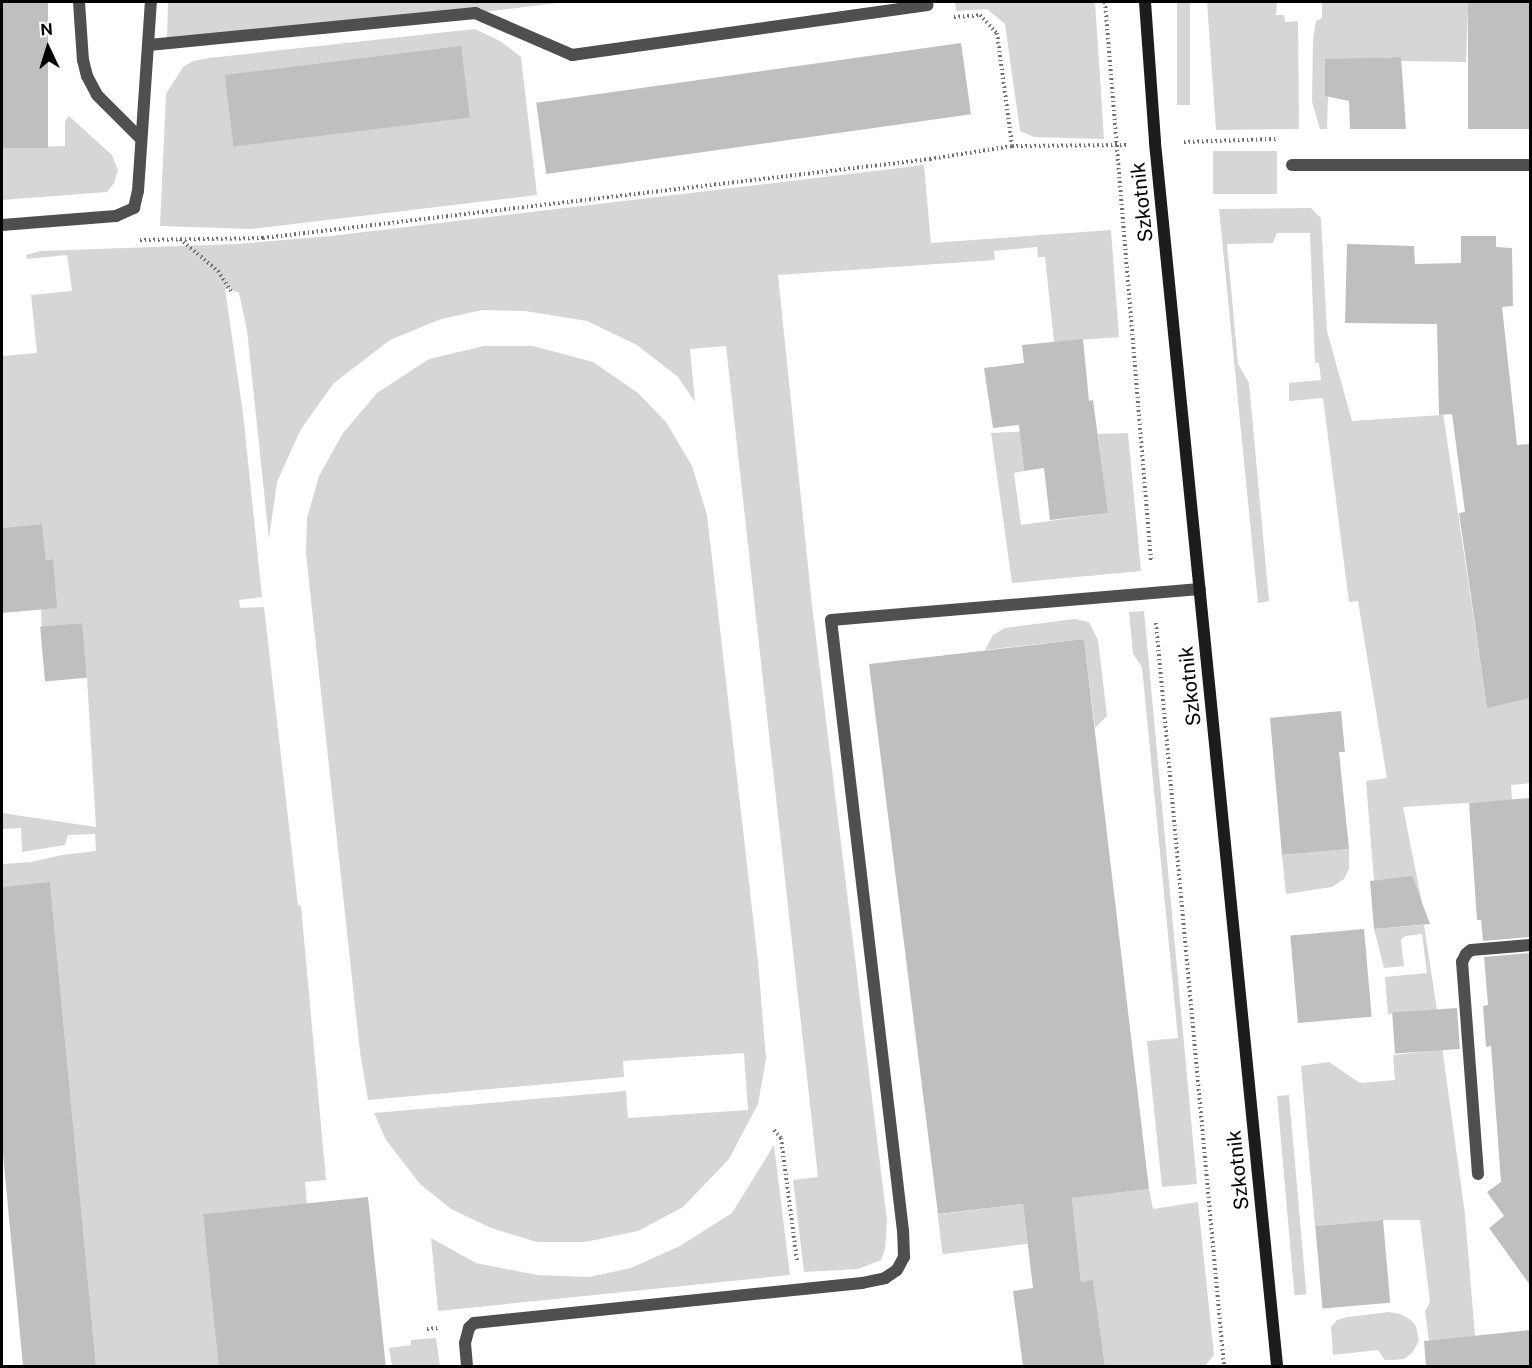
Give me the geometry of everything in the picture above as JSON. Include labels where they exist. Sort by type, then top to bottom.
[{"type":"street","points":[[79,2],[82,60],[87,76],[97,95],[141,139]]},
{"type":"street","points":[[2,225],[126,214],[134,208],[151,2]]},
{"type":"street","name":"Szkotnik","points":[[1145,2],[1155,143],[1277,1366]]},
{"type":"street","points":[[149,45],[475,14],[572,55],[928,5]]},
{"type":"street","points":[[1292,165],[1530,165]]},
{"type":"street","points":[[467,1366],[465,1343],[469,1328],[474,1323],[885,1278],[897,1270],[904,1257],[831,620],[1200,589]]},
{"type":"street","points":[[1478,1174],[1462,962],[1471,950],[1530,945]]},
{"type":"path","points":[[1105,2],[1153,592],[1224,1366]]},
{"type":"path","points":[[950,9],[950,17],[980,15],[997,33],[1012,146]]},
{"type":"path","points":[[1155,143],[1292,138],[1292,165]]},
{"type":"path","points":[[132,240],[263,238],[930,159],[1012,146],[1115,146]]},
{"type":"path","points":[[180,238],[218,271],[233,294]]},
{"type":"path","points":[[774,1130],[781,1138],[800,1289]]},
{"type":"shaded area","points":[[168,2],[566,2],[475,13],[167,38]]},
{"type":"shaded area","points":[[955,2],[1095,2],[1104,139],[1034,137],[1020,131],[1005,24],[987,9],[956,11]]},
{"type":"shaded area","points":[[1177,2],[1190,2],[1190,105],[1177,105]]},
{"type":"shaded area","points":[[1207,2],[1277,2],[1276,15],[1284,15],[1285,22],[1298,21],[1299,129],[1216,130]]},
{"type":"shaded area","points":[[1322,2],[1481,2],[1517,37],[1468,11],[1466,62],[1401,61],[1400,57],[1382,57],[1382,62],[1328,96],[1327,129],[1320,129],[1312,102],[1313,40],[1316,21],[1322,18]]},
{"type":"shaded area","points":[[475,29],[500,41],[521,57],[537,195],[251,229],[160,226],[166,94],[183,67],[193,61],[209,58]]},
{"type":"shaded area","points":[[69,116],[112,155],[118,170],[114,183],[107,192],[2,200],[2,148],[65,146],[65,121]]},
{"type":"shaded area","points":[[1213,151],[1277,151],[1277,194],[1213,194]]},
{"type":"shaded area","points":[[924,165],[931,243],[1111,230],[1119,337],[1054,342],[1045,257],[1038,257],[1037,247],[994,251],[995,260],[778,275],[812,605],[887,1221],[885,1249],[881,1260],[858,1269],[804,1272],[793,1180],[818,1177],[726,346],[690,349],[695,402],[678,377],[637,345],[587,321],[525,311],[483,310],[441,319],[390,340],[334,383],[301,429],[277,482],[269,539],[247,330],[239,293],[225,289],[243,413],[262,597],[239,600],[240,608],[264,607],[298,905],[301,906],[326,1180],[305,1182],[307,1204],[203,1216],[220,1366],[96,1366],[50,883],[2,887],[2,864],[31,862],[96,851],[95,834],[68,835],[65,845],[22,852],[21,828],[2,829],[2,813],[96,827],[87,678],[81,623],[53,626],[55,645],[42,646],[41,609],[53,559],[46,560],[42,524],[2,528],[2,356],[37,353],[31,295],[72,291],[67,255],[27,259],[26,255],[41,251],[237,244],[331,236]]},
{"type":"shaded area","points":[[1311,208],[1321,218],[1327,331],[1352,421],[1441,415],[1440,393],[1487,707],[1530,698],[1530,783],[1511,785],[1512,800],[1403,807],[1422,903],[1374,881],[1366,781],[1387,778],[1358,601],[1349,602],[1323,398],[1289,401],[1289,383],[1321,380],[1319,363],[1315,363],[1310,233],[1277,233],[1273,243],[1227,244],[1238,364],[1249,383],[1269,601],[1258,603],[1219,209]]},
{"type":"shaded area","points":[[484,346],[533,346],[593,362],[638,393],[666,422],[692,466],[707,515],[758,961],[766,1059],[758,1104],[729,1159],[683,1207],[638,1231],[585,1242],[537,1242],[491,1228],[451,1209],[420,1184],[386,1140],[374,1113],[626,1091],[628,1118],[748,1110],[744,1053],[623,1061],[624,1077],[368,1100],[360,1052],[306,554],[307,518],[319,476],[343,433],[377,393],[429,359]]},
{"type":"shaded area","points":[[1031,431],[1021,444],[1024,471],[1014,473],[1021,525],[1107,513],[1098,434],[1128,433],[1141,571],[1012,583],[991,433]]},
{"type":"shaded area","points":[[1144,611],[1197,1184],[1162,1187],[1147,1041],[1178,1038],[1142,667],[1133,654],[1129,612]]},
{"type":"shaded area","points":[[1074,619],[1089,622],[1098,640],[1107,716],[1095,728],[1084,639],[985,650],[993,635],[1005,628]]},
{"type":"shaded area","points":[[1349,849],[1349,869],[1344,879],[1332,887],[1286,894],[1282,855]]},
{"type":"shaded area","points":[[1424,925],[1465,1214],[1475,1336],[1429,1341],[1425,1311],[1430,1302],[1420,1220],[1383,1220],[1315,1226],[1301,1066],[1329,1062],[1360,1083],[1395,1080],[1393,1055],[1440,1050],[1436,1010],[1388,1014],[1385,977],[1427,973],[1422,934],[1405,936],[1401,940],[1404,966],[1384,968],[1374,929]]},
{"type":"shaded area","points":[[1289,1095],[1306,1294],[1294,1295],[1277,1096]]},
{"type":"shaded area","points":[[774,1145],[790,1275],[438,1311],[431,1238],[476,1263],[537,1275],[589,1277],[631,1268],[680,1246],[732,1213]]},
{"type":"shaded area","points":[[1149,1189],[1153,1209],[1198,1202],[1214,1355],[1205,1366],[1105,1366],[1093,1281],[1081,1282],[1072,1198]]},
{"type":"shaded area","points":[[1023,1204],[1028,1244],[943,1254],[938,1214]]},
{"type":"shaded area","points":[[1389,1312],[1400,1314],[1416,1326],[1419,1341],[1412,1353],[1404,1359],[1392,1360],[1385,1360],[1378,1350],[1333,1355],[1331,1327],[1337,1320]]},
{"type":"shaded area","points":[[436,1338],[440,1366],[392,1366],[389,1348],[411,1345],[411,1340]]},
{"type":"building","points":[[2,2],[48,2],[48,148],[2,148]]},
{"type":"building","points":[[1468,2],[1530,2],[1530,129],[1468,129]]},
{"type":"building","points":[[961,43],[971,114],[546,174],[536,103]]},
{"type":"building","points":[[461,46],[470,117],[234,146],[225,75]]},
{"type":"building","points":[[1401,57],[1406,129],[1350,129],[1349,101],[1325,96],[1325,59]]},
{"type":"building","points":[[1461,236],[1496,236],[1496,247],[1512,248],[1513,306],[1502,307],[1517,445],[1530,444],[1530,698],[1487,708],[1459,513],[1465,512],[1452,414],[1439,415],[1437,324],[1345,323],[1347,244],[1414,246],[1415,264],[1461,263]]},
{"type":"building","points":[[1083,339],[1089,401],[1093,400],[1108,513],[1050,520],[1044,468],[1024,471],[1019,425],[993,428],[984,368],[1024,363],[1022,345]]},
{"type":"building","points":[[42,524],[46,560],[53,559],[57,608],[2,613],[2,528]]},
{"type":"building","points":[[82,623],[87,678],[45,681],[40,627]]},
{"type":"building","points":[[1084,639],[1149,1189],[1072,1198],[1081,1282],[1093,1280],[1105,1366],[1023,1366],[1013,1291],[1033,1288],[1023,1204],[938,1214],[869,664]]},
{"type":"building","points":[[1341,711],[1345,752],[1339,752],[1349,849],[1282,855],[1270,718]]},
{"type":"building","points":[[1530,798],[1530,937],[1483,941],[1481,920],[1477,920],[1469,803]]},
{"type":"building","points":[[1412,876],[1430,924],[1374,929],[1370,881]]},
{"type":"building","points":[[50,882],[96,1366],[23,1366],[2,1144],[2,887]]},
{"type":"building","points":[[1364,929],[1372,1017],[1298,1023],[1290,935]]},
{"type":"building","points":[[1530,953],[1530,1285],[1489,1228],[1504,1216],[1487,1192],[1501,1182],[1491,1046],[1486,1047],[1483,1006],[1488,1005],[1484,957]]},
{"type":"building","points":[[1457,1008],[1460,1049],[1395,1053],[1392,1013]]},
{"type":"building","points":[[368,1197],[386,1366],[219,1366],[203,1214]]},
{"type":"building","points":[[1383,1220],[1390,1303],[1322,1309],[1315,1226]]},
{"type":"building","points":[[1530,1330],[1530,1366],[1426,1366],[1424,1341]]}]
